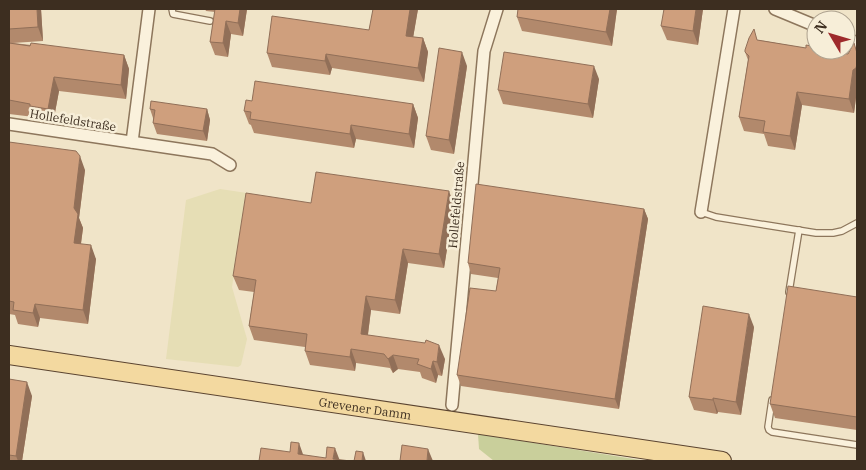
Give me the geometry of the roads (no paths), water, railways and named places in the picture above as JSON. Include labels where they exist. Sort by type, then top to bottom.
[{"type":"main road","name":"Grevener Damm","points":[[9,355],[722,461]]},
{"type":"street","name":"Hollefeldstraße","points":[[132,142],[148,9]]},
{"type":"street","name":"Hollefeldstraße","points":[[452,405],[484,51],[497,9]]},
{"type":"street","points":[[701,212],[734,9]]},
{"type":"street","points":[[775,9],[806,22]]},
{"type":"street","name":"Hollefeldstraße","points":[[9,124],[212,154],[230,165]]},
{"type":"lane","points":[[172,9],[173,14],[210,21]]},
{"type":"lane","points":[[701,212],[716,217],[816,233],[833,233],[857,223]]},
{"type":"lane","points":[[788,299],[799,230]]},
{"type":"lane","points":[[773,396],[768,427],[772,432],[857,445]]}]
